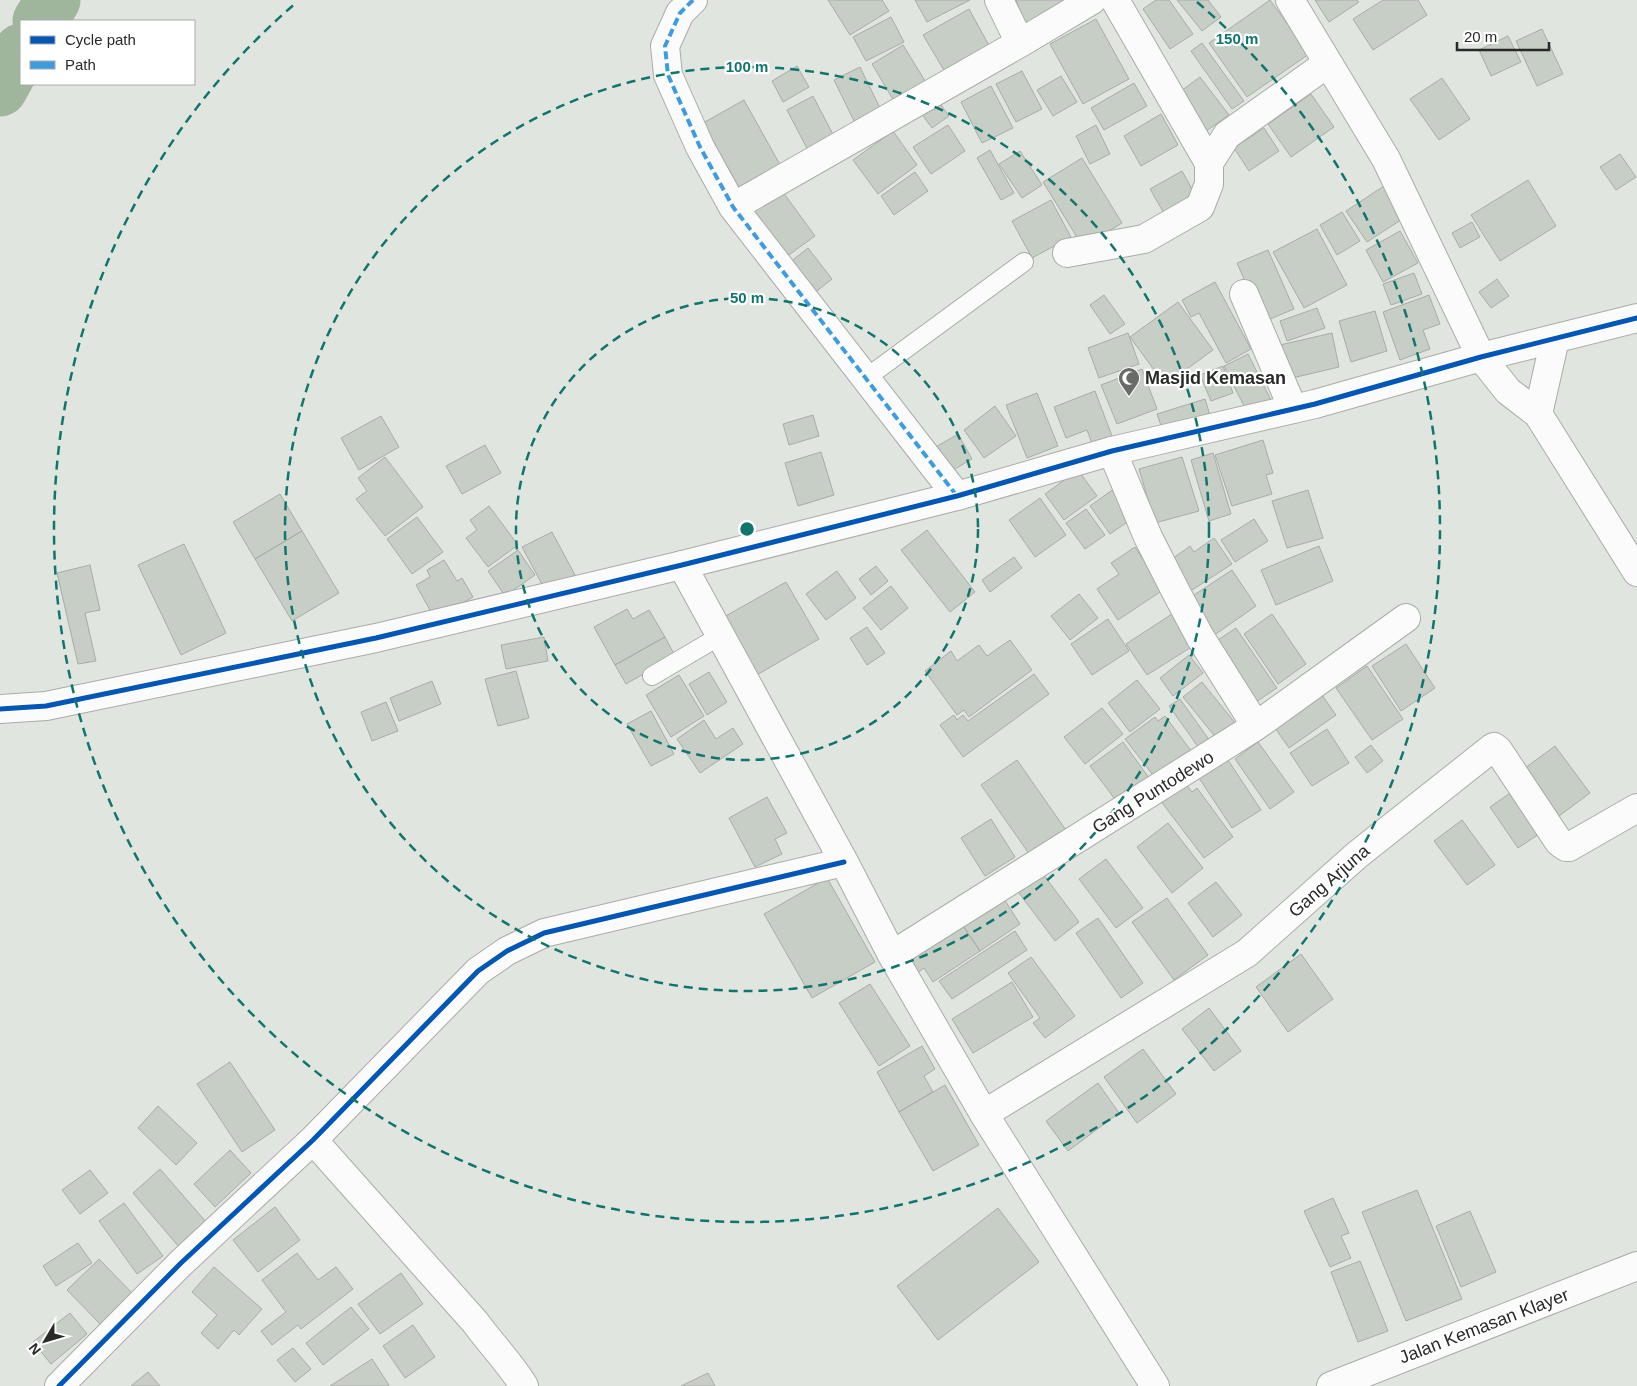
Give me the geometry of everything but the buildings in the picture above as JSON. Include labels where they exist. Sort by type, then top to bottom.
[{"type":"street","points":[[693,0],[680,13],[664,46],[668,75],[700,146],[733,206],[957,496]]},
{"type":"street","points":[[999,0],[1020,43]]},
{"type":"street","points":[[733,206],[1092,0]]},
{"type":"street","points":[[1067,253],[1144,239],[1200,207],[1209,184],[1209,163],[1115,0]]},
{"type":"street","points":[[1290,0],[1386,159],[1481,357],[1508,391],[1538,414],[1637,572]]},
{"type":"street","points":[[1209,163],[1227,135],[1328,63]]},
{"type":"street","points":[[1244,294],[1293,409]]},
{"type":"street","points":[[0,709],[46,706],[376,638],[682,565],[957,496],[1112,451],[1315,404],[1481,357],[1637,318]]},
{"type":"street","points":[[1538,414],[1555,339]]},
{"type":"street","points":[[1112,451],[1148,537],[1176,592],[1200,637],[1256,726]]},
{"type":"street","points":[[682,565],[844,862],[892,955],[984,1114],[1155,1386]]},
{"type":"street","name":"Gang Puntodewo","points":[[892,955],[1256,726],[1406,618]]},
{"type":"street","name":"Gang Arjuna","points":[[984,1114],[1247,953],[1357,855],[1494,747],[1498,750],[1559,842],[1566,847],[1570,847],[1637,808]]},
{"type":"street","points":[[59,1386],[181,1263],[313,1140],[478,971],[507,951],[544,933],[844,862]]},
{"type":"street","points":[[313,1140],[475,1322],[514,1370],[524,1386]]},
{"type":"street","name":"Jalan Kemasan Klayer","points":[[1331,1386],[1637,1266]]},
{"type":"lane","points":[[866,378],[1024,262]]},
{"type":"lane","points":[[652,676],[720,636]]},
{"type":"waterway","points":[[41,20],[53,0]]},
{"type":"waterway","points":[[0,89],[20,53]]},
{"type":"marked path","points":[[693,0],[680,13],[665,46],[668,75],[700,147],[733,207],[957,496]]},
{"type":"cycle path","points":[[0,709],[46,706],[376,638],[682,565],[957,496],[1112,451],[1315,404],[1481,357],[1637,318]]},
{"type":"cycle path","points":[[59,1386],[181,1263],[313,1140],[478,971],[507,951],[544,933],[844,862]]},
{"type":"place","name":"Masjid Kemasan","points":[[1129,397]]}]
